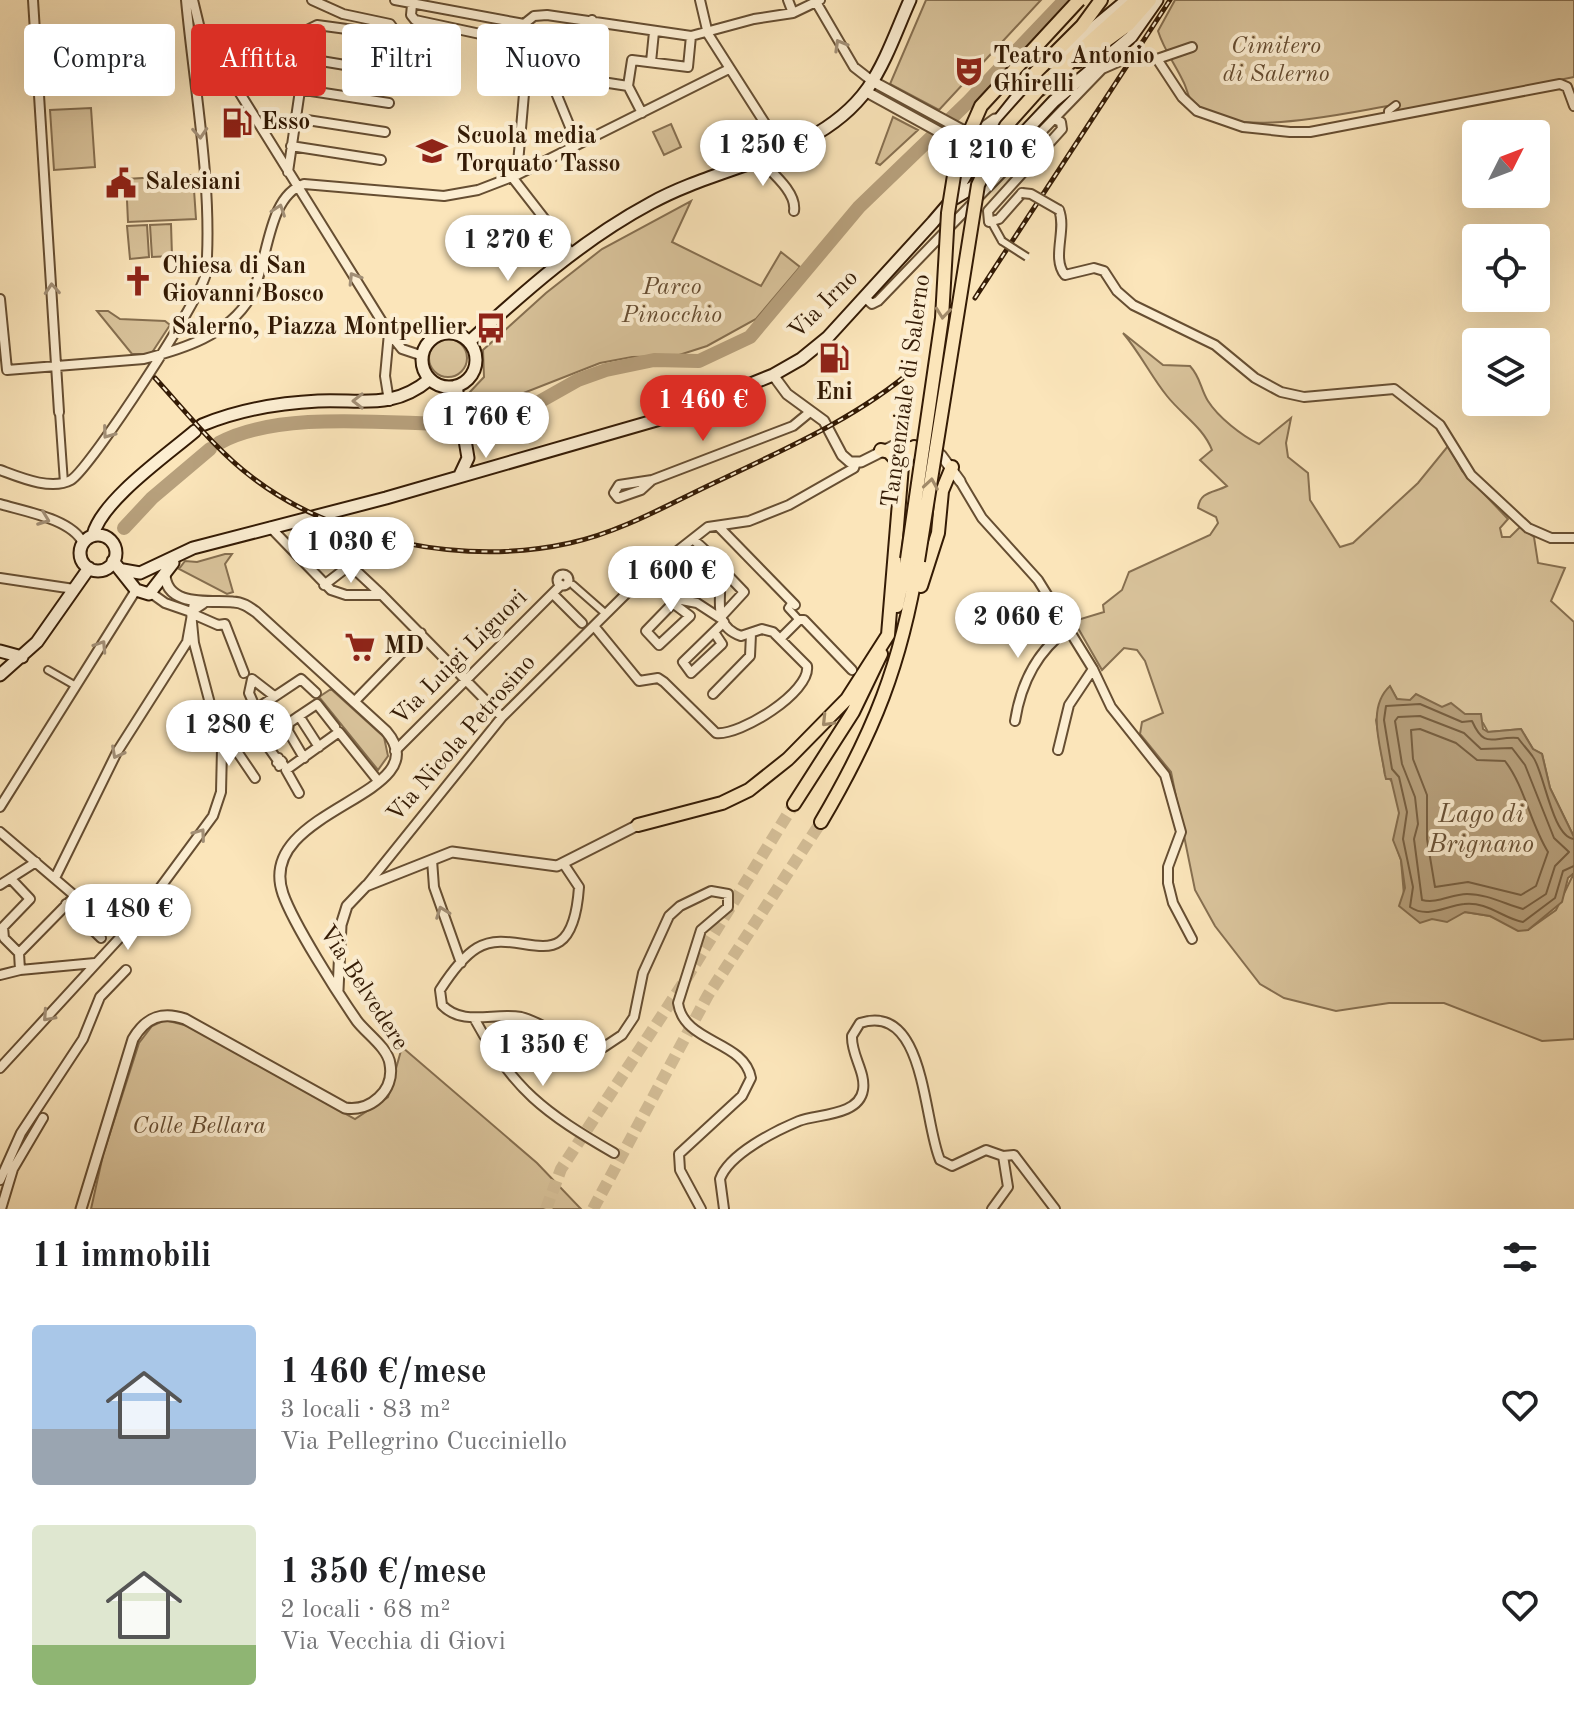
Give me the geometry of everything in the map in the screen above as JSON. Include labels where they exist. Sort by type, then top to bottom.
[{"type":"highway","name":"Tangenziale di Salerno","points":[[821,822],[864,747],[899,658],[942,318],[948,213],[956,163],[973,118],[988,97],[1079,0]]},
{"type":"highway","points":[[1034,84],[1101,0]]},
{"type":"highway","points":[[1034,84],[1138,0]]},
{"type":"highway","points":[[1034,84],[1117,33],[1150,0]]},
{"type":"highway","name":"Tangenziale di Salerno","points":[[794,804],[853,712],[888,635],[913,560],[978,185],[1006,126],[1034,84]]},
{"type":"highway","points":[[638,825],[722,803],[762,782],[838,710],[888,635],[902,466],[914,447]]},
{"type":"highway","points":[[881,450],[889,452],[902,466]]},
{"type":"highway","points":[[899,658],[911,632],[938,533],[944,485],[952,467]]},
{"type":"highway","points":[[944,485],[960,481]]},
{"type":"main road","points":[[469,342],[571,253],[652,202],[822,131],[868,86],[910,0]]},
{"type":"main road","name":"Via Irno","points":[[123,570],[143,572],[193,548],[386,498],[674,415],[773,375],[814,350],[951,201],[978,153],[1012,103],[1127,0]]},
{"type":"main road","name":"Via Irno","points":[[951,201],[973,187],[1096,63],[1131,37],[1157,0]]},
{"type":"main road","points":[[1012,103],[1010,114],[1015,120],[1034,123]]},
{"type":"main road","points":[[443,334],[457,335],[469,342],[475,364],[469,378],[456,386],[445,387],[430,379],[423,368],[423,356],[430,342],[443,334]]},
{"type":"main road","points":[[88,539],[103,536],[112,542],[116,551],[113,561],[105,569],[89,568],[81,560],[88,539],[99,521],[122,496],[199,428],[225,416],[291,404],[389,401],[409,394],[430,379]]},
{"type":"main road","points":[[456,386],[456,403],[468,458],[460,475]]},
{"type":"main road","points":[[468,458],[489,466]]},
{"type":"main road","name":"Via Irno","points":[[151,593],[166,569],[193,548]]},
{"type":"main road","points":[[113,561],[133,586],[151,593]]},
{"type":"main road","points":[[0,675],[49,628],[89,568]]},
{"type":"main road","points":[[0,651],[22,657]]},
{"type":"street","points":[[33,0],[64,483]]},
{"type":"street","points":[[186,0],[191,39]]},
{"type":"street","points":[[193,0],[198,24]]},
{"type":"street","points":[[312,0],[343,14],[390,24],[393,28],[387,34],[379,34],[326,26]]},
{"type":"street","points":[[395,0],[524,24],[540,14],[691,36],[708,34],[754,19],[793,13],[818,1],[854,67],[879,99],[978,153],[990,158],[1005,153]]},
{"type":"street","points":[[700,0],[708,34],[768,128]]},
{"type":"street","points":[[788,0],[793,13]]},
{"type":"street","points":[[412,5],[411,15],[415,20],[477,33]]},
{"type":"street","points":[[591,24],[592,20]]},
{"type":"street","points":[[651,62],[654,32]]},
{"type":"street","points":[[642,113],[628,86],[632,60],[688,67],[691,36]]},
{"type":"street","points":[[864,297],[872,304],[878,301],[1102,69],[1127,58],[1157,59],[1192,47]]},
{"type":"street","points":[[1157,59],[1190,107],[1210,118],[1243,127],[1310,132],[1560,84],[1567,87],[1574,106]]},
{"type":"street","points":[[0,299],[5,366],[11,371],[158,356],[204,340],[243,307],[256,282],[279,205],[288,191],[297,186],[304,184],[444,196],[478,190],[514,176],[729,69]]},
{"type":"street","points":[[609,83],[628,86]]},
{"type":"street","points":[[868,86],[886,89],[962,130],[979,131],[1012,103]]},
{"type":"street","points":[[326,93],[389,103]]},
{"type":"street","points":[[0,470],[27,480],[64,483],[80,472],[199,293],[206,276],[197,96]]},
{"type":"street","points":[[241,96],[389,333],[402,349],[423,356]]},
{"type":"street","points":[[288,172],[297,96]]},
{"type":"street","points":[[523,96],[514,176],[571,253]]},
{"type":"street","points":[[555,96],[577,144]]},
{"type":"street","points":[[1388,117],[1388,111],[1396,105]]},
{"type":"street","points":[[294,118],[385,132]]},
{"type":"street","points":[[1027,260],[1002,241],[987,219],[988,211],[1062,129],[1061,122],[1054,119]]},
{"type":"street","points":[[961,143],[972,167]]},
{"type":"street","points":[[291,146],[381,160]]},
{"type":"street","points":[[759,159],[789,192],[795,204],[794,211]]},
{"type":"street","points":[[992,223],[1022,193],[1059,210],[1062,220],[1060,266],[1063,274],[1073,276],[1094,268],[1104,271],[1117,291],[1133,305],[1215,345],[1255,378],[1287,394],[1304,397],[1394,389],[1440,425],[1471,475],[1528,528],[1551,538],[1574,538]]},
{"type":"street","points":[[389,333],[385,376],[389,401]]},
{"type":"street","points":[[171,350],[172,335]]},
{"type":"street","points":[[144,359],[151,367]]},
{"type":"street","points":[[773,375],[810,412],[829,426],[842,455],[856,462],[881,450],[914,447],[941,455],[952,467],[982,518],[1038,580],[1093,669],[1111,707],[1165,775],[1181,832],[1168,867],[1168,883],[1173,903],[1192,939]]},
{"type":"street","points":[[652,480],[793,426],[810,412]]},
{"type":"street","name":"Via Nicola Petrosino","points":[[338,990],[341,925],[347,906],[502,717],[606,614],[693,539],[714,525],[719,527],[749,521],[789,505],[854,468],[856,462]]},
{"type":"street","points":[[0,504],[50,520],[88,539]]},
{"type":"street","points":[[269,526],[324,585],[346,595],[382,595]]},
{"type":"street","points":[[719,527],[793,603],[788,608],[799,620],[808,623],[852,670]]},
{"type":"street","points":[[693,539],[744,592],[714,632],[683,662],[691,673],[722,644],[714,632]]},
{"type":"street","points":[[716,563],[722,620]]},
{"type":"street","points":[[324,585],[350,565],[502,717]]},
{"type":"street","points":[[166,569],[166,582],[218,625],[225,624],[244,673]]},
{"type":"street","points":[[594,626],[639,681],[658,678],[712,729],[722,734],[775,709],[806,677],[807,666],[781,638],[767,630],[735,634],[722,620],[697,603],[676,602],[646,631],[655,644],[659,645],[690,616],[676,602],[650,573]]},
{"type":"street","points":[[0,578],[74,589]]},
{"type":"street","points":[[573,585],[606,614]]},
{"type":"street","points":[[0,807],[76,686],[133,586]]},
{"type":"street","name":"Via Luigi Liguori","points":[[395,751],[560,592],[582,623]]},
{"type":"street","points":[[151,593],[165,603],[196,608],[233,602],[248,606],[393,739],[395,751]]},
{"type":"street","points":[[0,1068],[137,919],[213,816],[221,792],[220,736],[194,643],[196,608]]},
{"type":"street","points":[[55,878],[117,752],[187,642],[196,608]]},
{"type":"street","points":[[781,638],[799,620]]},
{"type":"street","points":[[1015,721],[1032,669],[1049,643],[1068,629]]},
{"type":"street","points":[[354,702],[421,633]]},
{"type":"street","points":[[713,694],[750,656],[751,634]]},
{"type":"street","points":[[1058,750],[1069,705],[1093,669]]},
{"type":"street","points":[[48,670],[76,686]]},
{"type":"street","points":[[256,709],[249,693],[252,679],[274,696]]},
{"type":"street","points":[[220,736],[301,679],[316,693]]},
{"type":"street","points":[[304,758],[288,731],[297,717],[317,704],[335,727]]},
{"type":"street","points":[[246,715],[276,758],[280,758],[276,763],[282,760],[279,767],[284,764],[288,769]]},
{"type":"street","points":[[297,717],[319,747]]},
{"type":"street","points":[[299,793],[286,774],[288,769],[342,733],[379,782]]},
{"type":"street","points":[[220,736],[232,744],[255,778]]},
{"type":"street","name":"Via Belvedere","points":[[81,1209],[133,1039],[141,1027],[157,1016],[185,1019],[345,1108],[361,1109],[378,1100],[389,1078],[390,1062],[355,1019],[288,907],[280,883],[280,863],[297,835],[344,808],[379,782],[394,762],[395,751]]},
{"type":"street","points":[[366,886],[432,860],[462,852],[536,865],[563,863],[638,825]]},
{"type":"street","points":[[0,832],[75,896],[137,919]]},
{"type":"street","points":[[432,860],[434,887],[461,963]]},
{"type":"street","points":[[12,880],[36,862]]},
{"type":"street","points":[[563,863],[576,881],[578,898],[571,924],[558,943],[541,948],[490,944],[478,947],[443,985],[439,997],[446,1009],[474,1018],[517,1017],[587,1047],[604,1047],[622,1035],[634,1017],[643,973],[669,916],[680,906],[711,891],[728,894],[728,907],[701,930],[678,1003],[689,1026],[744,1062],[751,1078],[748,1090],[679,1154],[680,1170],[701,1209]]},
{"type":"street","points":[[0,885],[8,878],[30,899],[3,927],[4,938],[19,953],[20,970]]},
{"type":"street","points":[[19,953],[75,896]]},
{"type":"street","points":[[66,904],[101,938]]},
{"type":"street","points":[[0,975],[20,970],[95,963]]},
{"type":"street","points":[[0,982],[20,970]]},
{"type":"street","points":[[0,1180],[21,1133],[83,1039],[100,997],[126,970]]},
{"type":"street","points":[[474,1018],[491,1051],[530,1098],[564,1124],[614,1153]]},
{"type":"street","points":[[724,1209],[720,1179],[735,1160],[797,1122],[845,1110],[859,1099],[863,1081],[851,1042],[853,1032],[864,1021],[893,1024],[910,1043],[940,1160],[952,1166],[986,1150],[1003,1156],[1014,1155],[1055,1209]]},
{"type":"street","points":[[1,1209],[13,1169],[43,1118]]},
{"type":"street","points":[[992,1209],[1008,1187],[1003,1156]]},
{"type":"green space","points":[[926,0],[1041,0],[939,110],[890,84]]},
{"type":"green space","name":"Cimitero di Salerno","points":[[1175,0],[1574,0],[1574,77],[1391,114],[1388,106],[1287,122],[1231,121],[1209,115],[1193,104],[1163,44],[1158,31]]},
{"type":"green space","points":[[91,108],[95,167],[54,170],[50,110]]},
{"type":"green space","points":[[893,117],[918,130],[880,165],[876,163]]},
{"type":"green space","points":[[671,124],[681,147],[664,155],[653,132]]},
{"type":"green space","points":[[193,175],[196,219],[128,222],[126,179]]},
{"type":"green space","name":"Parco Pinocchio","points":[[691,201],[672,242],[761,286],[781,252],[800,267],[756,319],[707,346],[676,356],[632,357],[600,363],[488,407],[485,398],[471,402],[468,394],[484,377],[483,350],[546,293],[602,249]]},
{"type":"green space","points":[[171,224],[172,256],[152,257],[150,225]]},
{"type":"green space","points":[[147,225],[149,257],[130,259],[127,226]]},
{"type":"green space","points":[[97,311],[108,311],[120,319],[165,321],[170,325],[151,354],[132,354]]},
{"type":"green space","points":[[1123,333],[1163,365],[1190,366],[1208,401],[1218,413],[1259,444],[1291,418],[1286,443],[1288,457],[1308,473],[1310,500],[1340,547],[1353,543],[1418,483],[1448,446],[1462,471],[1508,519],[1500,528],[1502,537],[1510,537],[1520,527],[1534,537],[1538,563],[1565,568],[1551,601],[1574,622],[1574,837],[1550,788],[1542,754],[1533,749],[1521,729],[1488,732],[1483,723],[1458,712],[1397,699],[1390,687],[1376,720],[1385,775],[1391,780],[1398,796],[1399,815],[1394,840],[1401,860],[1404,895],[1424,920],[1465,912],[1490,916],[1528,930],[1556,910],[1574,873],[1574,1039],[1542,1041],[1444,1003],[1389,1003],[1336,1011],[1284,998],[1260,984],[1215,926],[1195,890],[1171,772],[1140,734],[1142,722],[1163,713],[1145,661],[1137,650],[1124,648],[1102,670],[1074,621],[1104,612],[1103,605],[1122,590],[1129,572],[1210,535],[1218,523],[1216,517],[1198,508],[1199,502],[1205,495],[1227,486],[1200,460],[1212,450],[1203,435],[1167,396]]},
{"type":"green space","points":[[448,339],[461,345],[467,358],[461,371],[448,377],[435,371],[429,358],[435,345]]},
{"type":"green space","points":[[232,554],[225,564],[233,592],[227,594],[179,569],[185,561],[197,562]]},
{"type":"green space","points":[[331,689],[384,737],[388,756],[378,770],[319,697]]},
{"type":"green space","name":"Colle Bellara","points":[[165,1020],[188,1026],[355,1119],[388,1097],[402,1047],[537,1163],[581,1209],[91,1209],[103,1155],[139,1043],[152,1026]]},
{"type":"water","name":"Lago di Brignano","points":[[1390,686],[1397,699],[1410,700],[1416,694],[1442,707],[1451,703],[1465,714],[1481,714],[1483,729],[1488,732],[1521,729],[1533,749],[1542,754],[1550,788],[1574,837],[1574,873],[1568,878],[1562,902],[1528,930],[1518,931],[1490,916],[1465,912],[1447,922],[1432,919],[1420,923],[1399,906],[1405,888],[1401,860],[1393,840],[1399,813],[1391,779],[1386,779],[1377,728],[1379,705]]},
{"type":"waterway","points":[[475,425],[523,411],[578,380],[606,370],[654,360],[699,361],[750,337],[859,207],[968,102],[1065,0]]},
{"type":"waterway","points":[[219,443],[270,426],[300,423],[362,421],[448,424]]},
{"type":"waterway","points":[[124,528],[152,498],[210,449]]},
{"type":"tunnel","points":[[546,1209],[561,1169],[684,982],[794,804]]},
{"type":"tunnel","points":[[593,1209],[708,995],[821,822]]},
{"type":"railway","points":[[975,298],[1170,0]]},
{"type":"railway","points":[[155,378],[226,455],[253,478],[287,500],[363,533],[404,543],[489,552],[570,543],[626,525],[820,431],[869,402],[915,368]]},
{"type":"place","name":"Teatro Antonio Ghirelli","points":[[969,71]]},
{"type":"place","name":"Esso","points":[[237,123]]},
{"type":"place","name":"Scuola media Torquato Tasso","points":[[432,151]]},
{"type":"place","name":"Salesiani","points":[[121,183]]},
{"type":"place","name":"Chiesa di San Giovanni Bosco","points":[[138,281]]},
{"type":"place","name":"Salerno, Piazza Montpellier","points":[[491,328]]},
{"type":"place","name":"Eni","points":[[834,358]]},
{"type":"place","name":"MD","points":[[360,647]]}]
